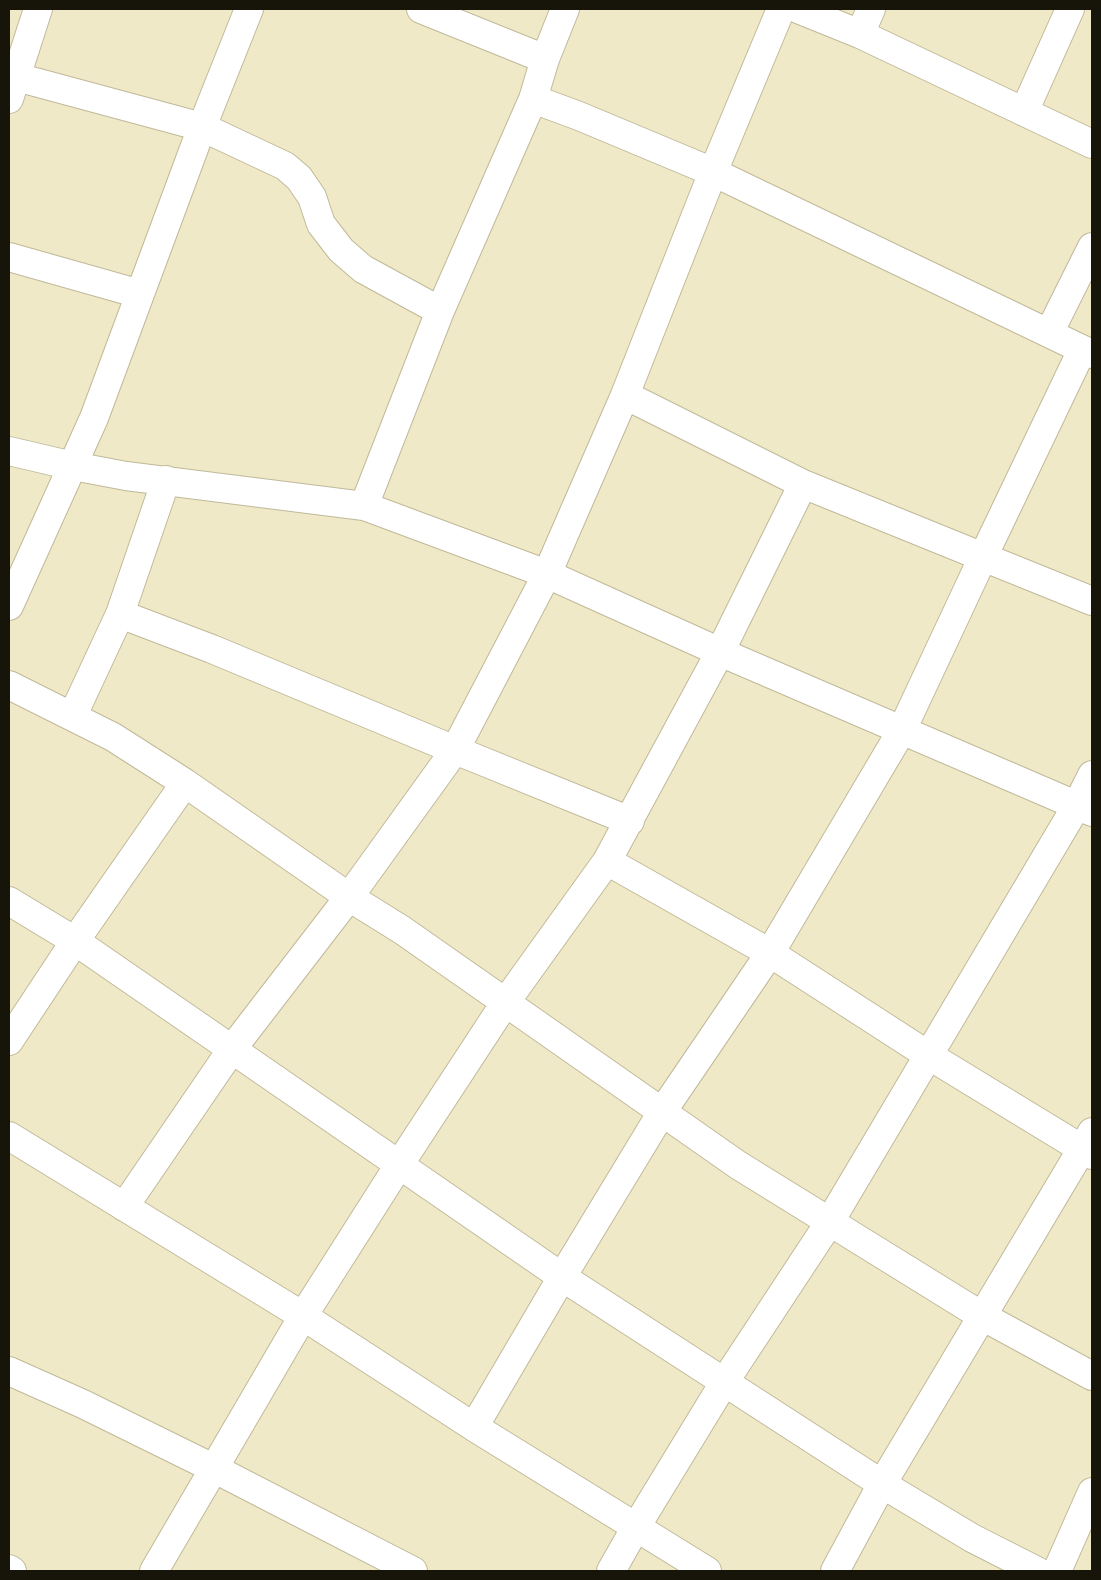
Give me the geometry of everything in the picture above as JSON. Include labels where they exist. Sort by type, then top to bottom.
[{"type":"street","points":[[38,9],[11,84],[202,127],[285,166],[299,178],[312,197],[321,224],[341,250],[363,269],[440,311]]},
{"type":"street","points":[[9,606],[94,418],[202,127],[250,9]]},
{"type":"street","points":[[420,9],[450,14],[545,59]]},
{"type":"street","points":[[364,506],[440,311],[533,99],[545,59],[565,9]]},
{"type":"street","points":[[124,1207],[232,1050],[349,897],[456,750],[547,574],[625,395],[713,172],[781,9]]},
{"type":"street","points":[[798,9],[860,34],[1092,144]]},
{"type":"street","points":[[860,34],[871,9]]},
{"type":"street","points":[[1024,112],[1070,9]]},
{"type":"street","points":[[474,1427],[662,1112],[770,952],[902,730],[982,558],[1087,352],[713,172],[579,116],[533,99]]},
{"type":"street","points":[[1049,333],[1092,247]]},
{"type":"street","points":[[9,257],[140,294]]},
{"type":"street","points":[[625,395],[803,484],[1092,601]]},
{"type":"street","points":[[9,451],[126,476],[364,506],[547,574],[720,652],[1085,809]]},
{"type":"street","points":[[73,715],[120,614],[166,480]]},
{"type":"street","points":[[154,1571],[303,1316],[399,1165],[505,1003],[607,861],[720,652],[803,484]]},
{"type":"street","points":[[120,614],[212,649],[630,821]]},
{"type":"street","points":[[9,684],[113,737],[185,783],[349,897],[402,930],[738,1165],[982,1316],[1092,1376]]},
{"type":"street","points":[[611,1571],[725,1381],[829,1223],[928,1055],[1085,809],[1092,776]]},
{"type":"street","points":[[9,1041],[75,941],[185,783]]},
{"type":"street","points":[[607,861],[770,952],[928,1055],[1089,1146],[982,1316],[882,1484],[834,1571]]},
{"type":"street","points":[[9,901],[75,941],[562,1277],[882,1484],[972,1538],[1038,1571]]},
{"type":"street","points":[[9,1136],[303,1316],[474,1427],[707,1571]]},
{"type":"street","points":[[9,1371],[83,1404],[215,1469],[414,1571]]},
{"type":"street","points":[[1057,1571],[1092,1492]]}]
